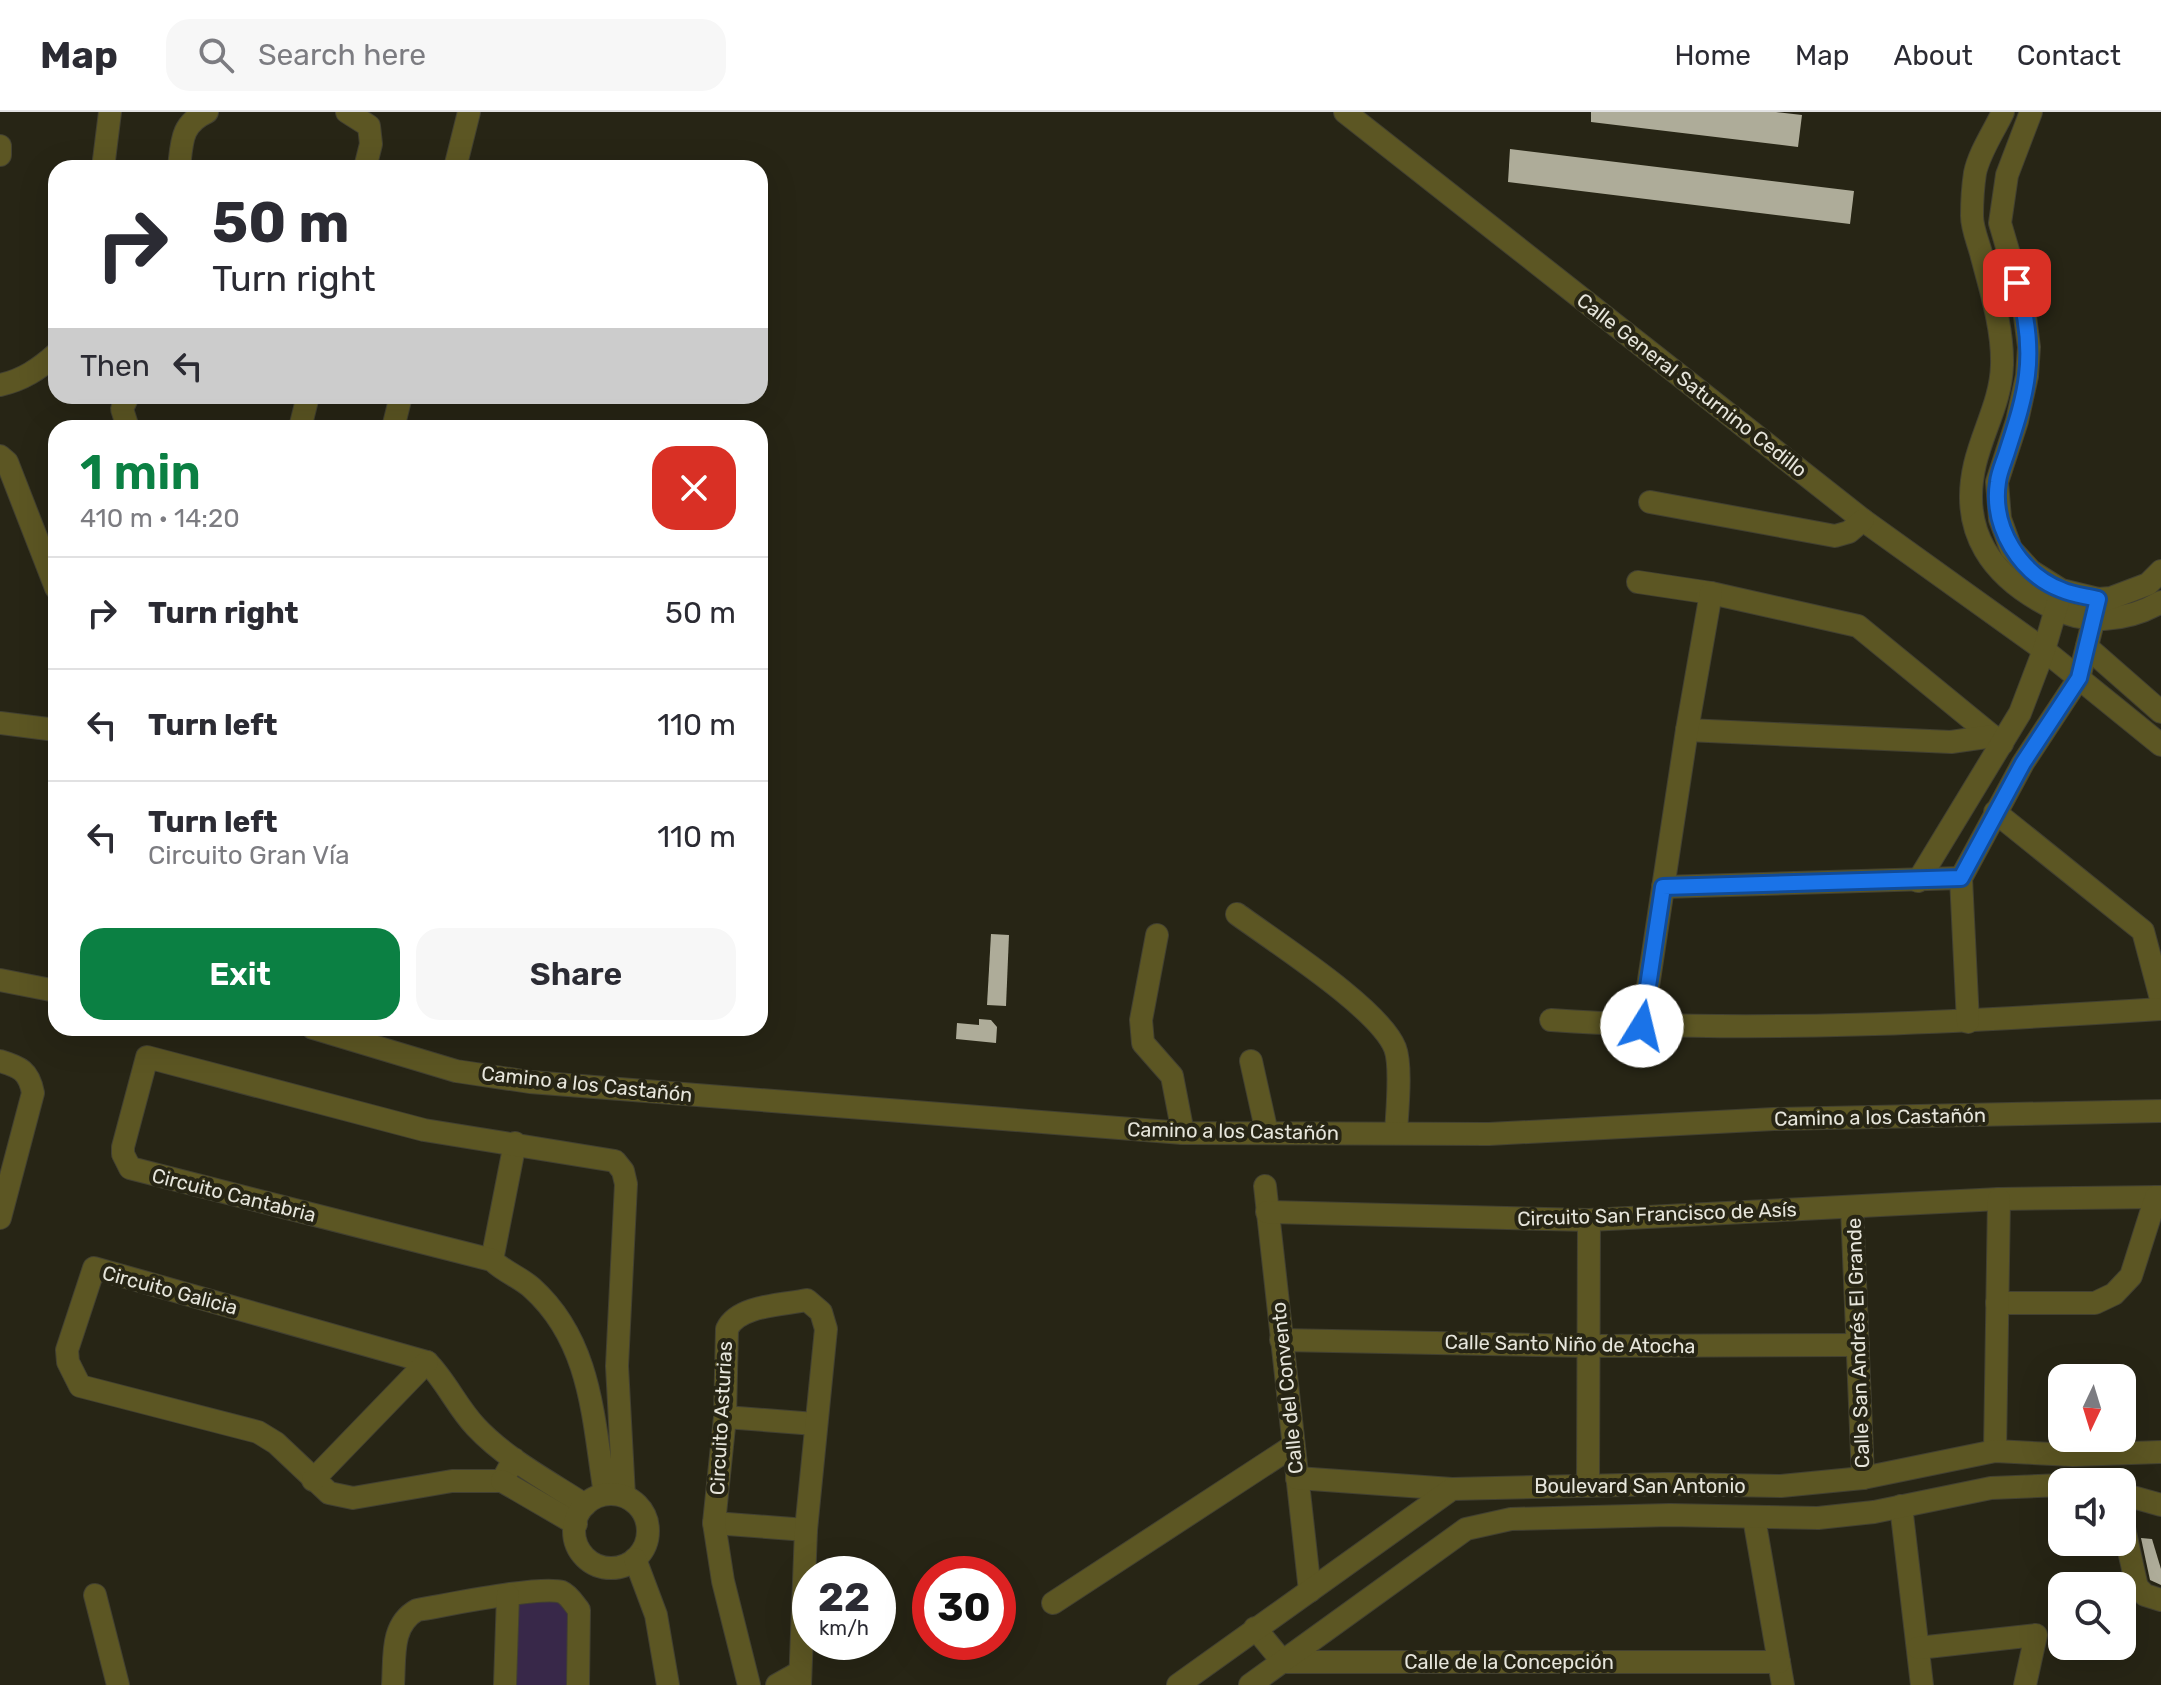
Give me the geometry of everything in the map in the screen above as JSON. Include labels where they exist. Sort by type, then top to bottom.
[{"type":"street","points":[[104,160],[110,112]]},
{"type":"street","points":[[457,160],[469,112]]},
{"type":"street","name":"Calle General Saturnino Cedillo","points":[[1345,112],[1863,520],[2044,650],[2161,745]]},
{"type":"street","points":[[2003,112],[1975,170],[1972,218],[1994,303],[2002,363],[1997,402],[1975,463],[1971,488],[1972,523],[1995,566],[2036,599],[2058,600],[2122,619],[2147,611],[2161,602]]},
{"type":"street","points":[[2031,112],[2007,175],[2000,223],[2023,302],[2029,347],[2027,376],[2017,421],[1997,482],[2000,519],[2011,549],[2058,600]]},
{"type":"street","points":[[180,160],[186,129],[193,114]]},
{"type":"street","points":[[362,115],[369,126],[371,144],[367,160]]},
{"type":"street","points":[[0,146],[0,155]]},
{"type":"street","points":[[0,385],[14,382],[48,361]]},
{"type":"street","points":[[0,456],[7,462],[48,567]]},
{"type":"street","points":[[1650,502],[1835,536],[1849,532],[1863,520]]},
{"type":"street","points":[[1968,1022],[1961,878],[1995,812],[2079,678],[2096,609],[2148,584],[2161,571]]},
{"type":"street","points":[[1638,582],[1711,593],[1858,626],[1997,740]]},
{"type":"street","points":[[1642,1026],[1711,593]]},
{"type":"street","points":[[1918,881],[1997,740],[2020,713],[2044,650],[2058,600]]},
{"type":"street","points":[[2087,647],[2161,712]]},
{"type":"street","points":[[0,723],[48,729]]},
{"type":"street","points":[[1687,730],[1951,742],[1997,740]]},
{"type":"street","points":[[1995,812],[2143,931],[2161,999]]},
{"type":"street","points":[[1663,887],[1961,878]]},
{"type":"street","points":[[1237,914],[1373,1015],[1395,1048],[1398,1079],[1396,1133]]},
{"type":"street","points":[[1157,935],[1141,1020],[1143,1043],[1172,1076],[1183,1133]]},
{"type":"street","points":[[0,980],[48,989]]},
{"type":"street","points":[[1551,1020],[1642,1026],[1968,1022],[2161,1009]]},
{"type":"street","name":"Camino a los Castañón","points":[[340,1036],[456,1071],[530,1082],[1183,1133],[1489,1134],[1774,1119],[2161,1111]]},
{"type":"street","name":"Circuito Cantabria","points":[[147,1057],[458,1138],[515,1143],[615,1161],[623,1171],[626,1184],[617,1366],[597,1505],[584,1368],[560,1319],[531,1287],[492,1260],[137,1171],[125,1162],[123,1147],[147,1057]]},
{"type":"street","points":[[0,1061],[23,1068],[31,1080],[33,1093],[0,1218]]},
{"type":"street","points":[[1251,1061],[1267,1133]]},
{"type":"street","points":[[492,1260],[515,1143]]},
{"type":"street","name":"Calle del Convento","points":[[1265,1186],[1310,1591]]},
{"type":"street","name":"Circuito San Francisco de Asís","points":[[1267,1212],[1589,1220],[1999,1199],[2158,1197],[2131,1276],[2114,1294],[2095,1303],[1997,1303]]},
{"type":"street","points":[[1995,1451],[1999,1199]]},
{"type":"street","name":"Calle San Andrés El Grande","points":[[1852,1207],[1863,1478]]},
{"type":"street","points":[[1588,1486],[1589,1220]]},
{"type":"street","name":"Circuito Galicia","points":[[427,1362],[94,1268],[67,1350],[68,1362],[80,1386],[258,1432],[276,1443],[329,1493],[353,1498],[452,1481],[502,1481]]},
{"type":"street","name":"Circuito Asturias","points":[[749,1685],[723,1581],[714,1523],[725,1417],[727,1329],[731,1320],[743,1313],[807,1300],[821,1312],[826,1329],[806,1530],[800,1679],[777,1685]]},
{"type":"street","name":"Calle Santo Niño de Atocha","points":[[1281,1340],[1588,1346],[1858,1345]]},
{"type":"street","points":[[313,1480],[427,1362],[477,1428],[514,1459],[597,1505]]},
{"type":"street","points":[[584,1368],[617,1366]]},
{"type":"street","points":[[725,1417],[815,1424]]},
{"type":"street","points":[[1053,1603],[1293,1446]]},
{"type":"street","name":"Boulevard San Antonio","points":[[1452,1489],[1669,1484],[1781,1486],[1863,1478],[1995,1451],[2073,1455],[2161,1452]]},
{"type":"street","points":[[514,1459],[502,1481],[597,1505],[639,1507],[648,1524],[646,1543],[635,1559],[615,1568],[604,1569],[585,1558],[579,1548],[597,1505]]},
{"type":"street","points":[[1931,1463],[1938,1497]]},
{"type":"street","points":[[1297,1478],[1452,1489]]},
{"type":"street","points":[[1669,1484],[1670,1515]]},
{"type":"street","name":"Boulevard San Antonio","points":[[1250,1685],[1466,1529],[1511,1519],[1670,1515],[1818,1518],[1874,1512],[1991,1488],[2048,1486]]},
{"type":"street","points":[[1178,1685],[1452,1489]]},
{"type":"street","points":[[2136,1498],[2161,1505]]},
{"type":"street","points":[[1901,1506],[1922,1685]]},
{"type":"street","points":[[1754,1518],[1783,1685]]},
{"type":"street","points":[[714,1523],[806,1530]]},
{"type":"street","points":[[2130,1556],[2137,1587],[2145,1595],[2161,1600]]},
{"type":"street","points":[[635,1559],[656,1615],[668,1685]]},
{"type":"street","points":[[393,1685],[397,1631],[406,1616],[417,1610],[508,1595],[556,1591],[566,1594],[579,1610],[578,1685]]},
{"type":"street","points":[[95,1595],[118,1685]]},
{"type":"street","points":[[505,1685],[508,1595]]},
{"type":"street","points":[[1255,1628],[1283,1662],[1284,1685]]},
{"type":"street","points":[[1918,1648],[2036,1635],[2025,1685]]},
{"type":"street","name":"Calle de la Concepción","points":[[1283,1662],[1779,1662]]},
{"type":"shaded area","points":[[556,1599],[570,1612],[573,1685],[504,1685],[512,1601]]},
{"type":"building","points":[[1591,112],[1776,112],[1802,115],[1798,147],[1591,122]]},
{"type":"building","points":[[1510,149],[1854,191],[1850,224],[1508,182]]},
{"type":"building","points":[[991,934],[1009,935],[1006,1006],[987,1005]]},
{"type":"building","points":[[979,1019],[991,1020],[997,1027],[996,1043],[956,1039],[957,1023],[979,1025]]},
{"type":"building","points":[[2141,1538],[2152,1539],[2161,1569],[2161,1585],[2150,1580]]},
{"type":"route","points":[[1642,1026],[1663,887],[1961,878],[2023,763],[2079,678],[2098,599],[2061,590],[2031,571],[2011,549],[2000,519],[1997,482],[2017,421],[2027,376],[2029,347],[2017,283]]}]
